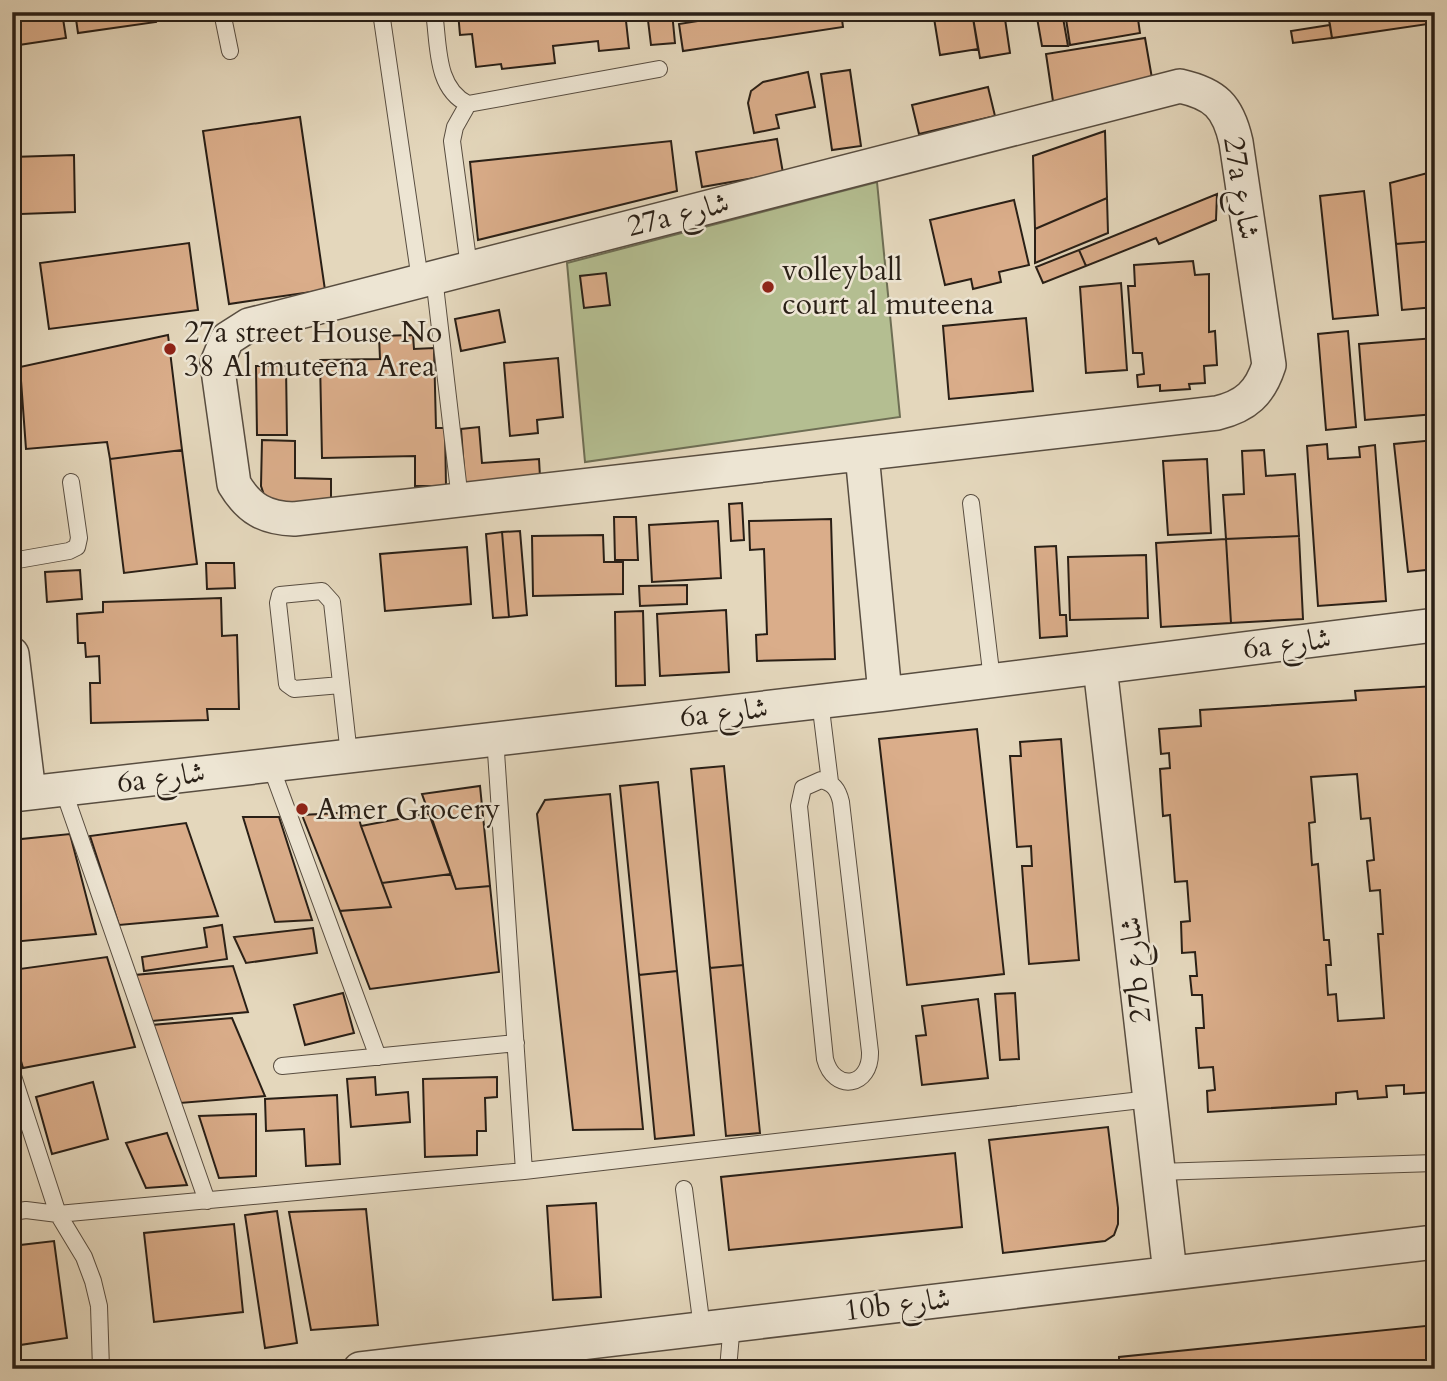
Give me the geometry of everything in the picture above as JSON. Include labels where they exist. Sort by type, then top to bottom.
[{"type":"street","name":"27a شارع","points":[[1180,86],[1201,91],[1219,103],[1231,121],[1269,365],[1263,383],[1252,398],[1236,409],[1217,413],[460,500],[275,519],[257,512],[243,500],[234,484],[230,466],[217,363],[227,339],[249,325],[427,279],[1180,86]]},
{"type":"street","points":[[862,454],[885,694]]},
{"type":"street","name":"6a شارع","points":[[21,794],[495,737],[885,694],[1435,625]]},
{"type":"street","points":[[12,654],[21,794]]},
{"type":"street","name":"27b شارع","points":[[1100,667],[1170,1273]]},
{"type":"street","name":"10b شارع","points":[[360,1369],[1435,1242]]},
{"type":"lane","points":[[222,12],[230,51]]},
{"type":"lane","points":[[381,12],[427,279],[460,500]]},
{"type":"lane","points":[[434,12],[443,80],[449,91],[468,104],[659,69]]},
{"type":"lane","points":[[468,104],[455,127],[452,141],[469,267]]},
{"type":"lane","points":[[12,561],[69,551],[77,547],[79,538],[71,482]]},
{"type":"lane","points":[[971,503],[992,680]]},
{"type":"lane","points":[[341,685],[293,689],[287,684],[278,603],[280,595],[323,591],[331,597],[349,755]]},
{"type":"lane","points":[[820,701],[830,782],[838,791],[841,802],[870,1052],[866,1073],[857,1080],[846,1082],[835,1078],[828,1070],[825,1059],[799,806],[803,788],[811,782],[830,782]]},
{"type":"lane","points":[[495,737],[524,1171]]},
{"type":"lane","points":[[270,764],[378,1057]]},
{"type":"lane","points":[[63,789],[207,1201]]},
{"type":"lane","points":[[282,1066],[516,1043]]},
{"type":"lane","points":[[12,1073],[58,1214],[85,1257],[93,1281],[99,1306],[101,1369]]},
{"type":"lane","points":[[12,1212],[26,1210],[58,1214],[524,1171],[1150,1100]]},
{"type":"lane","points":[[1158,1172],[1435,1163]]},
{"type":"lane","points":[[684,1189],[729,1369]]},
{"type":"green space","points":[[877,182],[900,417],[585,462],[567,263]]},
{"type":"building","points":[[12,12],[62,12],[66,38],[12,46]]},
{"type":"building","points":[[75,12],[154,12],[156,22],[78,33]]},
{"type":"building","points":[[458,12],[625,12],[629,48],[599,51],[598,41],[553,46],[555,63],[502,69],[501,64],[476,67],[472,34],[460,35]]},
{"type":"building","points":[[647,12],[672,12],[675,43],[651,45]]},
{"type":"building","points":[[754,12],[841,12],[843,27],[683,51],[679,24]]},
{"type":"building","points":[[933,12],[972,12],[978,49],[940,55]]},
{"type":"building","points":[[972,12],[1004,12],[1010,53],[980,58]]},
{"type":"building","points":[[1036,12],[1062,12],[1068,46],[1042,46]]},
{"type":"building","points":[[1108,12],[1137,12],[1140,33],[1070,45],[1066,19]]},
{"type":"building","points":[[1205,12],[1253,12],[1253,14],[1205,16]]},
{"type":"building","points":[[1426,12],[1428,24],[1332,38],[1328,14]]},
{"type":"building","points":[[1330,25],[1332,38],[1293,43],[1291,31]]},
{"type":"building","points":[[1145,38],[1153,84],[1054,108],[1046,54]]},
{"type":"building","points":[[850,70],[861,146],[832,150],[821,74]]},
{"type":"building","points":[[808,72],[815,107],[776,115],[779,128],[754,133],[748,103],[751,91],[763,82]]},
{"type":"building","points":[[988,87],[995,116],[919,134],[912,105]]},
{"type":"building","points":[[300,117],[325,290],[229,304],[203,131]]},
{"type":"building","points":[[1105,131],[1107,198],[1035,229],[1033,156]]},
{"type":"building","points":[[777,139],[783,173],[702,187],[696,152]]},
{"type":"building","points":[[671,141],[677,191],[478,240],[470,162]]},
{"type":"building","points":[[74,155],[75,212],[21,214],[20,181],[12,181],[12,157]]},
{"type":"building","points":[[1435,171],[1435,241],[1396,244],[1390,183]]},
{"type":"building","points":[[1364,191],[1378,315],[1333,319],[1320,196]]},
{"type":"building","points":[[1217,194],[1216,220],[1159,244],[1156,238],[1086,266],[1079,250]]},
{"type":"building","points":[[1107,198],[1108,233],[1035,263],[1035,229]]},
{"type":"building","points":[[1014,200],[1029,265],[999,272],[1001,282],[973,289],[971,279],[945,285],[930,220]]},
{"type":"building","points":[[1435,241],[1435,307],[1402,310],[1396,244]]},
{"type":"building","points":[[189,243],[198,310],[49,329],[40,263]]},
{"type":"building","points":[[1079,250],[1086,266],[1043,283],[1036,267]]},
{"type":"building","points":[[1193,261],[1195,275],[1209,274],[1209,332],[1215,331],[1217,365],[1204,366],[1205,383],[1189,384],[1190,389],[1160,391],[1160,385],[1138,387],[1137,375],[1144,374],[1142,353],[1133,353],[1128,286],[1135,286],[1134,265]]},
{"type":"building","points":[[606,273],[610,305],[584,308],[580,276]]},
{"type":"building","points":[[1121,283],[1127,370],[1086,373],[1080,287]]},
{"type":"building","points":[[499,310],[505,342],[461,351],[455,319]]},
{"type":"building","points":[[1026,318],[1033,391],[949,399],[943,326]]},
{"type":"building","points":[[1348,331],[1356,427],[1326,430],[1318,334]]},
{"type":"building","points":[[168,335],[182,450],[110,459],[107,442],[26,449],[20,367]]},
{"type":"building","points":[[413,335],[414,349],[434,348],[436,428],[445,428],[446,486],[415,486],[415,456],[322,458],[320,360],[380,359],[379,336]]},
{"type":"building","points":[[1435,338],[1435,414],[1365,420],[1359,344]]},
{"type":"building","points":[[558,358],[563,417],[537,420],[538,433],[510,436],[504,363]]},
{"type":"building","points":[[256,366],[286,366],[287,435],[257,435]]},
{"type":"building","points":[[479,427],[482,463],[539,459],[540,477],[465,483],[461,429]]},
{"type":"building","points":[[262,440],[295,441],[295,478],[331,479],[331,502],[271,502],[264,495],[261,486]]},
{"type":"building","points":[[1435,440],[1435,569],[1408,572],[1394,444]]},
{"type":"building","points":[[1327,444],[1328,459],[1360,457],[1359,447],[1375,445],[1386,601],[1318,606],[1307,446]]},
{"type":"building","points":[[182,450],[197,564],[124,573],[110,459]]},
{"type":"building","points":[[1264,450],[1266,476],[1295,474],[1299,536],[1226,539],[1223,495],[1244,494],[1242,451]]},
{"type":"building","points":[[1207,459],[1211,533],[1168,535],[1163,461]]},
{"type":"building","points":[[742,503],[744,540],[731,541],[729,504]]},
{"type":"building","points":[[614,517],[636,517],[638,560],[615,560]]},
{"type":"building","points":[[831,519],[835,659],[757,661],[756,635],[767,634],[764,549],[750,550],[749,521]]},
{"type":"building","points":[[718,521],[721,578],[652,582],[649,525]]},
{"type":"building","points":[[520,531],[527,615],[509,617],[502,532]]},
{"type":"building","points":[[502,532],[509,617],[493,618],[486,534]]},
{"type":"building","points":[[603,535],[604,562],[623,562],[623,594],[533,596],[532,536]]},
{"type":"building","points":[[1299,536],[1303,619],[1231,623],[1226,539]]},
{"type":"building","points":[[1226,539],[1231,623],[1161,627],[1156,543]]},
{"type":"building","points":[[1056,546],[1060,615],[1066,615],[1067,636],[1040,638],[1035,547]]},
{"type":"building","points":[[467,547],[471,604],[385,611],[380,554]]},
{"type":"building","points":[[1146,555],[1148,618],[1070,620],[1068,557]]},
{"type":"building","points":[[206,563],[234,563],[235,588],[207,589]]},
{"type":"building","points":[[80,570],[82,599],[47,602],[45,572]]},
{"type":"building","points":[[687,585],[687,604],[640,606],[639,586]]},
{"type":"building","points":[[221,598],[222,636],[237,635],[239,709],[207,709],[208,720],[91,723],[90,683],[100,683],[99,656],[86,657],[85,643],[78,643],[77,614],[103,612],[103,602]]},
{"type":"building","points":[[726,610],[729,672],[660,676],[657,614]]},
{"type":"building","points":[[643,611],[645,685],[616,686],[615,612]]},
{"type":"building","points":[[1435,686],[1435,1092],[1404,1094],[1404,1085],[1386,1086],[1387,1097],[1358,1099],[1357,1091],[1336,1093],[1336,1104],[1208,1112],[1207,1091],[1215,1090],[1213,1067],[1199,1068],[1196,1028],[1204,1028],[1202,995],[1192,995],[1190,976],[1197,976],[1195,952],[1182,953],[1181,922],[1190,921],[1187,881],[1175,882],[1170,815],[1163,816],[1160,769],[1170,768],[1169,753],[1161,754],[1159,729],[1201,726],[1200,710],[1356,700],[1355,691]],"holes":[[[1357,774],[1361,819],[1370,818],[1374,860],[1367,861],[1370,891],[1380,890],[1383,934],[1378,934],[1384,1018],[1338,1021],[1336,994],[1328,995],[1326,965],[1331,965],[1329,940],[1324,940],[1318,864],[1312,865],[1309,823],[1315,822],[1311,777]]]},
{"type":"building","points":[[977,729],[1004,974],[907,985],[879,739]]},
{"type":"building","points":[[1061,739],[1079,960],[1029,964],[1022,866],[1032,866],[1031,846],[1017,847],[1010,756],[1021,756],[1020,742]]},
{"type":"building","points":[[724,766],[743,965],[710,968],[691,769]]},
{"type":"building","points":[[658,782],[677,971],[639,975],[620,786]]},
{"type":"building","points":[[480,786],[490,886],[456,889],[422,794]]},
{"type":"building","points":[[610,794],[643,1129],[573,1130],[537,814],[545,800]]},
{"type":"building","points":[[357,812],[391,907],[340,911],[302,815]]},
{"type":"building","points":[[430,813],[451,874],[382,883],[361,826]]},
{"type":"building","points":[[243,817],[279,817],[312,920],[275,922]]},
{"type":"building","points":[[186,823],[218,916],[119,925],[90,836]]},
{"type":"building","points":[[70,834],[96,934],[12,942],[12,840]]},
{"type":"building","points":[[451,874],[456,889],[490,886],[499,972],[370,989],[340,911],[391,907],[382,883]]},
{"type":"building","points":[[222,925],[227,959],[144,971],[142,957],[207,947],[204,928]]},
{"type":"building","points":[[313,928],[317,953],[246,963],[234,937]]},
{"type":"building","points":[[107,957],[135,1047],[23,1068],[12,1030],[12,970]]},
{"type":"building","points":[[743,965],[760,1133],[726,1136],[710,968]]},
{"type":"building","points":[[233,966],[248,1012],[152,1021],[135,975]]},
{"type":"building","points":[[677,971],[694,1135],[655,1139],[639,975]]},
{"type":"building","points":[[343,993],[354,1033],[305,1045],[294,1005]]},
{"type":"building","points":[[1015,993],[1019,1059],[1000,1060],[995,994]]},
{"type":"building","points":[[978,999],[988,1078],[922,1085],[916,1036],[926,1035],[922,1006]]},
{"type":"building","points":[[232,1018],[265,1096],[180,1103],[152,1025]]},
{"type":"building","points":[[375,1077],[376,1095],[408,1092],[410,1122],[351,1127],[347,1079]]},
{"type":"building","points":[[497,1077],[497,1097],[485,1098],[486,1131],[477,1131],[477,1155],[425,1157],[423,1079]]},
{"type":"building","points":[[93,1082],[108,1139],[52,1154],[36,1097]]},
{"type":"building","points":[[337,1095],[340,1164],[306,1166],[304,1129],[266,1131],[265,1099]]},
{"type":"building","points":[[256,1114],[256,1176],[219,1178],[199,1116]]},
{"type":"building","points":[[1108,1127],[1118,1208],[1118,1224],[1114,1235],[1105,1241],[1003,1253],[989,1140]]},
{"type":"building","points":[[167,1133],[187,1185],[146,1188],[126,1143]]},
{"type":"building","points":[[955,1153],[962,1227],[729,1250],[721,1177]]},
{"type":"building","points":[[596,1203],[601,1297],[553,1300],[547,1206]]},
{"type":"building","points":[[366,1209],[378,1325],[311,1330],[289,1212]]},
{"type":"building","points":[[277,1211],[297,1343],[265,1348],[245,1215]]},
{"type":"building","points":[[234,1224],[243,1312],[154,1322],[144,1233]]},
{"type":"building","points":[[54,1241],[67,1338],[20,1345],[12,1291],[12,1246]]},
{"type":"building","points":[[12,1291],[20,1345],[12,1345]]},
{"type":"building","points":[[1435,1325],[1435,1369],[1119,1369],[1119,1357]]},
{"type":"building","points":[[732,1364],[768,1364],[768,1369],[732,1369]]},
{"type":"building","points":[[916,1366],[978,1369],[916,1369]]},
{"type":"building","points":[[1012,1366],[1090,1366],[1090,1369],[1012,1369]]},
{"type":"place","name":"volleyball court al muteena","points":[[768,287]]},
{"type":"place","name":"27a street House No 38 Al muteena Area","points":[[170,349]]},
{"type":"place","name":"Amer Grocery","points":[[302,809]]}]
